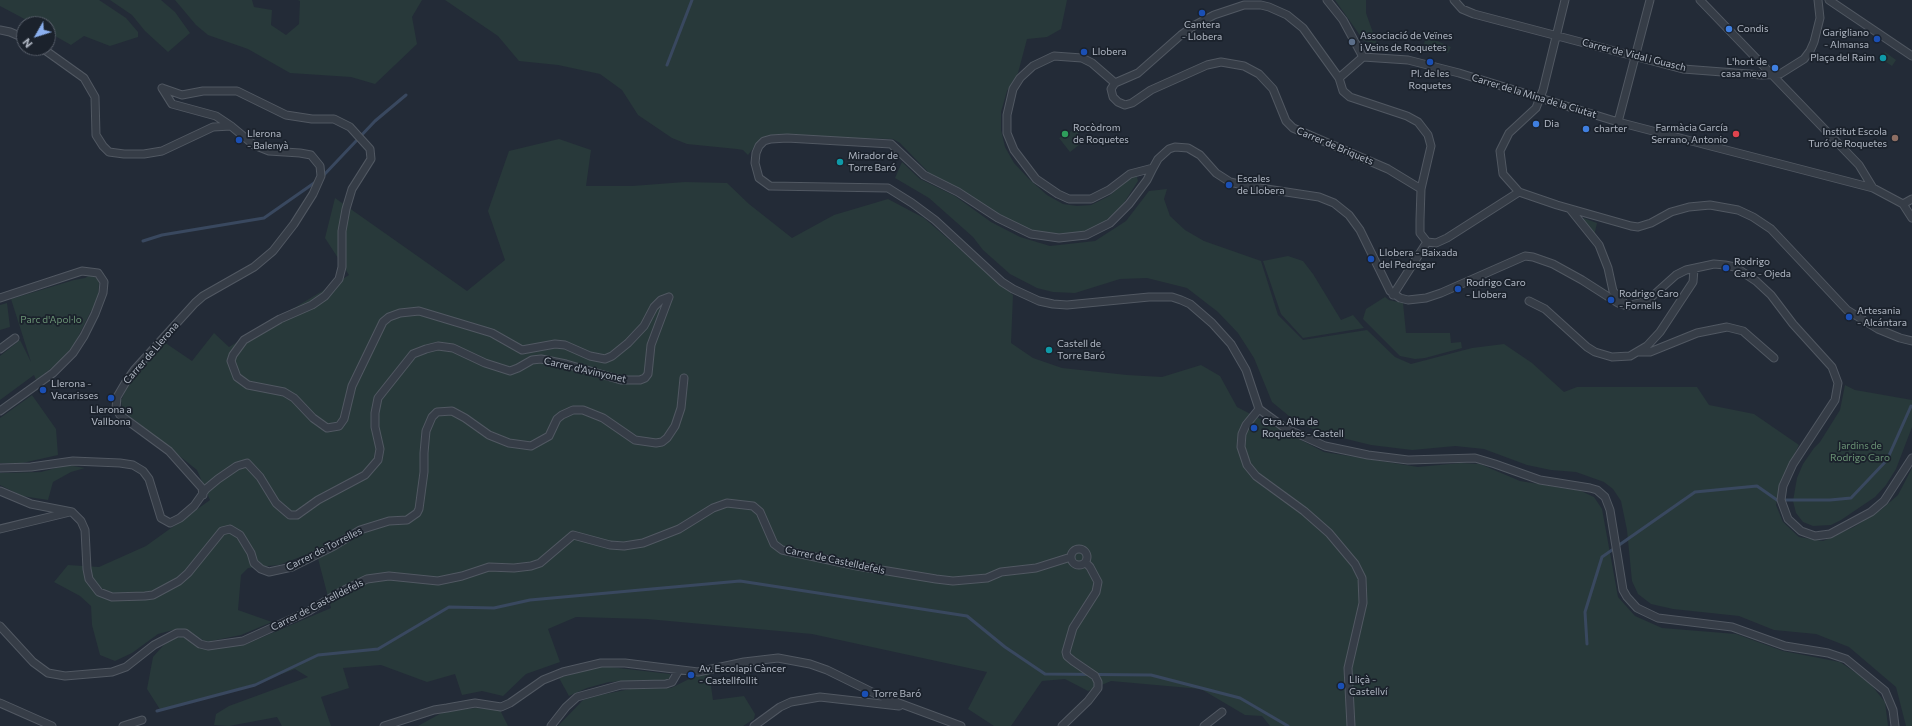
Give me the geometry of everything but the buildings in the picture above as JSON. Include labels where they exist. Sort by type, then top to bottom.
[{"type":"street","points":[[1327,0],[1343,20],[1363,57],[1339,78]]},
{"type":"street","name":"Carrer de Vidal i Guasch","points":[[1454,0],[1462,9],[1474,14],[1683,69],[1713,72],[1772,74],[1780,74],[1788,70],[1810,52],[1820,18],[1818,0]]},
{"type":"street","points":[[1565,0],[1540,99],[1536,108],[1509,133],[1500,151],[1503,174],[1519,192],[1609,221],[1638,227],[1689,207],[1718,206],[1738,210],[1753,217],[1771,229],[1847,310],[1878,329],[1912,341]]},
{"type":"street","points":[[1618,122],[1650,0]]},
{"type":"street","points":[[1700,0],[1859,165],[1873,188]]},
{"type":"street","points":[[1829,0],[1912,56]]},
{"type":"street","points":[[1153,168],[1135,171],[1109,190],[1091,199],[1069,199],[1048,188],[1031,173],[1014,150],[1007,133],[1007,115],[1013,89],[1026,72],[1046,59],[1054,56],[1082,58],[1099,68],[1115,83],[1132,76],[1144,68],[1195,25],[1227,10],[1252,5],[1269,7],[1296,21],[1315,44],[1339,78],[1343,91],[1350,97],[1407,116],[1418,122],[1428,134],[1431,146],[1430,156],[1421,189],[1420,233],[1427,242],[1436,244],[1519,192]]},
{"type":"street","points":[[0,30],[16,35]]},
{"type":"street","points":[[53,56],[84,78],[95,97],[96,135],[102,146],[109,152],[144,154],[162,150],[213,127],[231,126]]},
{"type":"street","name":"Carrer de la Mina de la Ciutat","points":[[1363,57],[1408,60],[1459,73],[1618,122],[1873,188],[1903,204]]},
{"type":"street","name":"Carrer de Briquets","points":[[1115,83],[1111,89],[1113,97],[1118,102],[1125,105],[1132,103],[1151,90],[1207,65],[1221,62],[1244,66],[1259,74],[1268,83],[1276,94],[1286,120],[1293,128],[1388,169],[1421,189]]},
{"type":"street","name":"Carrer de Llerona","points":[[203,494],[202,488],[169,451],[120,415],[115,402],[127,380],[194,303],[203,296],[254,267],[273,251],[302,212],[321,176],[320,166],[311,156],[300,153],[269,151],[254,145],[216,116],[172,104],[162,88],[182,95],[203,91],[237,91],[286,115],[312,119],[334,119],[350,127],[370,149],[371,159],[352,189],[346,209],[342,231],[342,267],[339,279],[325,296],[312,305],[280,319],[244,340],[233,355],[231,362],[237,377],[248,385],[284,392],[294,398],[313,418],[327,428],[339,426],[344,420],[352,386],[383,322],[389,317],[410,311],[419,311],[492,333],[522,350],[556,344],[565,345],[590,356],[605,359],[612,356],[628,343],[644,326],[654,307],[661,300],[669,297]]},
{"type":"street","points":[[1895,726],[1893,710],[1885,691],[1879,684],[1846,659],[1828,653],[1785,646],[1727,626],[1658,618],[1637,608],[1623,590],[1610,510],[1605,497],[1597,490],[1540,480],[1475,458],[1408,460],[1368,455],[1325,446],[1285,428],[1259,409],[1246,370],[1231,344],[1212,323],[1190,304],[1172,297],[1149,297],[1067,305],[1039,301],[1013,289],[1002,282],[935,220],[912,202],[888,188],[770,186],[762,182],[758,175],[755,163],[756,153],[764,141],[771,139],[787,138],[891,144],[896,146],[924,175],[958,192],[998,218],[1031,234],[1053,238],[1074,238],[1100,229],[1124,211],[1144,184],[1158,159],[1169,149],[1175,147],[1188,148],[1200,155],[1216,173],[1230,182],[1319,197],[1334,203],[1349,215],[1360,230],[1393,295],[1408,300],[1441,292],[1521,257],[1533,256],[1553,264],[1582,280],[1618,303],[1627,306],[1647,301],[1676,275],[1714,264],[1725,264],[1740,270],[1756,281],[1771,295],[1793,324],[1832,367],[1838,383],[1838,390],[1835,400],[1793,464],[1783,486],[1781,500],[1788,519],[1801,531],[1815,536],[1830,534],[1871,512],[1884,501],[1912,458]]},
{"type":"street","points":[[1135,171],[1140,174],[1144,184]]},
{"type":"street","points":[[1912,199],[1903,204],[1912,218]]},
{"type":"street","points":[[1570,209],[1599,245],[1608,268],[1614,291],[1627,306]]},
{"type":"street","points":[[1393,295],[1427,242]]},
{"type":"street","points":[[1529,301],[1552,314],[1587,347],[1595,352],[1606,356],[1630,356],[1654,340],[1681,302],[1693,282],[1694,269]]},
{"type":"street","points":[[0,298],[82,271],[98,274],[104,282],[103,293],[97,309],[84,336],[73,352],[53,373],[0,411]]},
{"type":"street","name":"Carrer d'Avinyonet","points":[[203,494],[206,489],[218,479],[237,466],[247,463],[260,477],[276,503],[290,514],[297,515],[318,500],[365,475],[378,460],[380,454],[375,427],[375,413],[378,398],[413,354],[432,347],[453,348],[485,363],[510,371],[532,360],[541,359],[573,366],[621,380],[636,381],[645,378],[648,374],[651,345],[669,297]]},
{"type":"street","points":[[1638,352],[1650,352],[1701,332],[1727,327],[1743,331],[1774,358]]},
{"type":"street","points":[[0,349],[15,338]]},
{"type":"street","name":"Carrer de Torrelles","points":[[72,512],[81,521],[85,530],[89,578],[99,592],[105,596],[125,598],[153,595],[176,583],[188,573],[222,531],[230,530],[240,535],[251,553],[254,563],[260,569],[269,572],[277,572],[292,567],[360,530],[389,521],[407,520],[417,513],[419,509],[424,472],[426,431],[432,417],[438,412],[452,411],[465,418],[489,435],[509,443],[531,446],[548,436],[557,419],[562,415],[573,410],[583,410],[603,418],[635,440],[656,443],[662,442],[667,438],[675,426],[682,408],[684,378]]},
{"type":"street","points":[[1259,409],[1246,425],[1242,434],[1241,447],[1247,465],[1256,476],[1304,510],[1329,532],[1355,564],[1362,578],[1363,603],[1348,668],[1351,726]]},
{"type":"street","points":[[0,468],[31,467],[73,461],[133,465],[143,471],[149,479],[161,518],[170,523],[177,520],[194,506],[203,494]]},
{"type":"street","points":[[0,491],[31,504],[72,512]]},
{"type":"street","name":"Carrer de Castelldefels","points":[[0,626],[33,662],[48,673],[65,676],[112,672],[126,667],[154,645],[177,633],[185,633],[200,644],[208,646],[243,641],[309,610],[342,591],[367,579],[389,576],[438,582],[489,567],[514,568],[531,566],[540,562],[573,536],[610,545],[624,546],[643,543],[678,529],[713,508],[727,503],[753,506],[760,512],[774,544],[782,550],[857,566],[936,579],[953,581],[987,578],[1001,572],[1036,568],[1071,557]]},
{"type":"street","points":[[0,529],[72,512]]},
{"type":"street","points":[[1076,550],[1084,550],[1088,556],[1086,563],[1081,566],[1072,562],[1071,557],[1076,550]]},
{"type":"street","points":[[1062,726],[1088,701],[1098,688],[1098,682],[1095,676],[1072,661],[1067,656],[1066,652],[1073,628],[1096,592],[1098,582],[1090,567],[1086,563]]},
{"type":"street","points":[[384,726],[392,725],[417,715],[475,703],[501,707],[510,703],[543,680],[563,672],[601,663],[625,663],[698,672],[720,666],[778,658],[796,661],[827,670],[880,696],[961,726]]},
{"type":"street","points":[[551,726],[570,702],[582,695],[621,685],[666,684],[672,682],[679,670]]},
{"type":"street","points":[[754,726],[780,707],[791,702],[820,697],[846,699],[871,704],[905,706]]},
{"type":"street","points":[[0,703],[52,726]]},
{"type":"street","points":[[1204,726],[1222,712]]},
{"type":"street","points":[[123,726],[142,720]]},
{"type":"green space","points":[[0,0],[99,0],[126,18],[138,32],[138,37],[110,46],[84,36],[71,45],[56,37],[56,16],[19,16],[0,6]]},
{"type":"green space","points":[[110,0],[161,0],[175,12],[190,33],[168,52],[145,31],[132,15]]},
{"type":"green space","points":[[175,0],[252,0],[254,7],[272,10],[271,25],[286,35],[299,24],[300,1],[298,0],[422,0],[412,17],[417,44],[375,84],[351,77],[290,73],[248,49],[208,35],[196,25]]},
{"type":"green space","points":[[445,0],[1067,0],[1061,29],[1047,37],[1027,39],[1018,73],[1007,91],[1001,112],[1001,130],[1005,147],[1014,163],[1029,179],[1047,195],[1063,204],[1077,206],[1091,205],[1109,196],[1133,176],[1137,177],[1138,181],[1122,206],[1103,223],[1084,232],[1056,234],[1036,232],[1023,227],[992,210],[961,189],[929,173],[900,143],[893,139],[771,136],[758,142],[748,155],[743,150],[687,144],[672,138],[638,115],[622,90],[600,74],[558,65],[519,61],[498,36]]},
{"type":"green space","points":[[1335,0],[1366,0],[1366,13],[1377,44],[1364,41]]},
{"type":"green space","points":[[1426,36],[1451,47],[1448,53],[1424,44]]},
{"type":"green space","points":[[1885,52],[1896,60],[1892,66],[1880,58]]},
{"type":"green space","points":[[1075,129],[1084,141],[1070,152],[1059,138]]},
{"type":"green space","points":[[559,139],[591,150],[586,186],[632,186],[685,182],[727,183],[749,204],[792,238],[834,215],[888,199],[924,218],[1013,295],[1011,343],[1033,358],[1062,368],[1162,377],[1201,365],[1220,376],[1237,407],[1324,452],[1418,467],[1461,463],[1480,464],[1520,481],[1581,491],[1594,497],[1602,509],[1618,597],[1635,616],[1662,628],[1736,634],[1783,651],[1840,662],[1868,681],[1885,702],[1888,726],[1270,726],[1262,716],[1245,715],[1201,689],[1111,681],[1088,691],[1065,679],[1042,681],[1011,726],[994,726],[968,709],[987,672],[812,634],[647,619],[576,617],[548,629],[560,662],[526,674],[503,696],[482,691],[462,695],[455,674],[427,682],[381,665],[343,668],[349,688],[321,697],[331,726],[282,726],[277,717],[229,726],[214,725],[216,714],[229,706],[308,677],[295,669],[254,684],[161,711],[147,689],[153,657],[170,638],[183,637],[205,648],[244,645],[331,608],[316,551],[279,565],[248,568],[241,575],[238,610],[272,622],[241,635],[206,642],[185,629],[177,629],[158,634],[132,653],[115,661],[100,655],[92,625],[91,606],[80,596],[54,582],[68,565],[99,567],[146,546],[210,500],[197,470],[123,411],[121,401],[129,382],[164,342],[192,361],[214,333],[229,347],[349,275],[325,238],[335,198],[467,291],[505,260],[488,211],[509,151]]},
{"type":"green space","points":[[902,162],[920,179],[955,196],[991,222],[1020,237],[1050,246],[1095,241],[1126,221],[1149,191],[1167,189],[1164,199],[1170,216],[1185,230],[1204,241],[1261,261],[1278,315],[1303,340],[1367,330],[1395,357],[1411,364],[1472,348],[1504,344],[1532,363],[1564,392],[1577,387],[1697,387],[1709,405],[1754,414],[1799,445],[1782,479],[1776,505],[1783,522],[1799,537],[1823,541],[1854,527],[1882,509],[1898,495],[1912,468],[1912,726],[1906,726],[1896,687],[1849,647],[1816,634],[1774,630],[1739,616],[1673,609],[1651,604],[1638,594],[1632,581],[1627,530],[1621,501],[1613,489],[1604,482],[1576,472],[1551,470],[1527,465],[1484,449],[1455,446],[1412,450],[1371,445],[1322,433],[1295,421],[1272,402],[1254,358],[1238,333],[1218,312],[1187,288],[1147,278],[1120,279],[1075,293],[1053,292],[1037,288],[1010,274],[983,250],[973,237],[929,198],[895,178]]},
{"type":"green space","points":[[1578,216],[1597,223],[1594,236]]},
{"type":"green space","points":[[1288,256],[1303,261],[1313,274],[1341,320],[1353,315],[1364,328],[1303,338],[1281,314],[1263,261]]},
{"type":"green space","name":"Parc d'Apol·lo","points":[[93,275],[99,281],[98,302],[93,311],[91,311],[75,343],[62,360],[36,380],[34,375],[0,400],[0,356],[20,340],[31,362],[11,299],[85,278]]},
{"type":"green space","points":[[1385,297],[1389,300],[1403,303],[1406,333],[1450,333],[1451,343],[1461,342],[1462,348],[1425,358],[1415,359],[1400,356],[1363,319],[1366,309]]},
{"type":"green space","points":[[7,303],[10,327],[0,330],[0,305]]},
{"type":"green space","name":"Jardins de Rodrigo Caro","points":[[1845,385],[1855,390],[1912,400],[1912,427],[1896,469],[1886,485],[1875,497],[1831,525],[1813,526],[1803,522],[1796,513],[1793,501],[1797,478],[1803,464],[1820,442],[1840,410]]},
{"type":"green space","points":[[32,395],[56,429],[58,455],[18,464],[0,463],[0,418]]},
{"type":"green space","points":[[67,465],[85,468],[71,472],[53,482],[48,500],[22,496],[0,485],[0,473],[41,472]]},
{"type":"green space","points":[[602,666],[670,674],[670,678],[665,680],[609,682],[587,688],[569,696],[559,678]]},
{"type":"green space","points":[[709,672],[713,700],[744,696],[755,714],[754,719],[743,726],[558,726],[583,700],[630,689],[671,688],[691,678]]},
{"type":"green space","points":[[476,708],[500,710],[508,726],[418,726],[445,711]]},
{"type":"waterway","points":[[667,65],[692,0]]},
{"type":"waterway","points":[[322,177],[375,121],[406,95]]},
{"type":"waterway","points":[[143,241],[162,235],[264,218],[317,181]]},
{"type":"waterway","points":[[1587,644],[1585,612],[1602,557],[1695,492],[1757,486],[1777,500],[1830,500],[1851,498],[1887,460],[1911,406]]},
{"type":"waterway","points":[[157,711],[255,685],[318,655],[378,649],[449,607],[494,608],[530,600],[740,581],[967,616],[1005,647],[1045,674],[1151,675],[1240,698],[1288,726]]},
{"type":"place","name":"Cantera - Llobera","points":[[1202,13]]},
{"type":"place","name":"Condis","points":[[1729,29]]},
{"type":"place","name":"Garigliano - Almansa","points":[[1877,39]]},
{"type":"place","name":"Associació de Veïnes i Veins de Roquetes","points":[[1352,42]]},
{"type":"place","name":"Llobera","points":[[1084,52]]},
{"type":"place","name":"Plaça del Raim","points":[[1883,58]]},
{"type":"place","name":"Pl. de les Roquetes","points":[[1430,62]]},
{"type":"place","name":"L'hort de casa meva","points":[[1775,68]]},
{"type":"place","name":"Dia","points":[[1536,124]]},
{"type":"place","name":"charter","points":[[1586,129]]},
{"type":"place","name":"Rocòdrom de Roquetes","points":[[1065,134]]},
{"type":"place","name":"Farmàcia García Serrano, Antonio","points":[[1736,134]]},
{"type":"place","name":"Institut Escola Turó de Roquetes","points":[[1895,138]]},
{"type":"place","name":"Llerona - Balenyà","points":[[239,140]]},
{"type":"place","name":"Mirador de Torre Baró","points":[[840,162]]},
{"type":"place","name":"Escales de Llobera","points":[[1229,185]]},
{"type":"place","name":"Llobera - Baixada del Pedregar","points":[[1371,259]]},
{"type":"place","name":"Rodrigo Caro - Ojeda","points":[[1726,268]]},
{"type":"place","name":"Rodrigo Caro - Llobera","points":[[1458,289]]},
{"type":"place","name":"Rodrigo Caro - Fornells","points":[[1611,300]]},
{"type":"place","name":"Artesania - Alcántara","points":[[1849,317]]},
{"type":"place","name":"Castell de Torre Baró","points":[[1049,350]]},
{"type":"place","name":"Llerona - Vacarisses","points":[[43,390]]},
{"type":"place","name":"Llerona a Vallbona","points":[[111,398]]},
{"type":"place","name":"Ctra. Alta de Roquetes - Castell","points":[[1254,428]]},
{"type":"place","name":"Av. Escolapi Càncer - Castellfollit","points":[[691,675]]},
{"type":"place","name":"Lliçà - Castellví","points":[[1341,686]]},
{"type":"place","name":"Torre Baró","points":[[865,694]]}]
